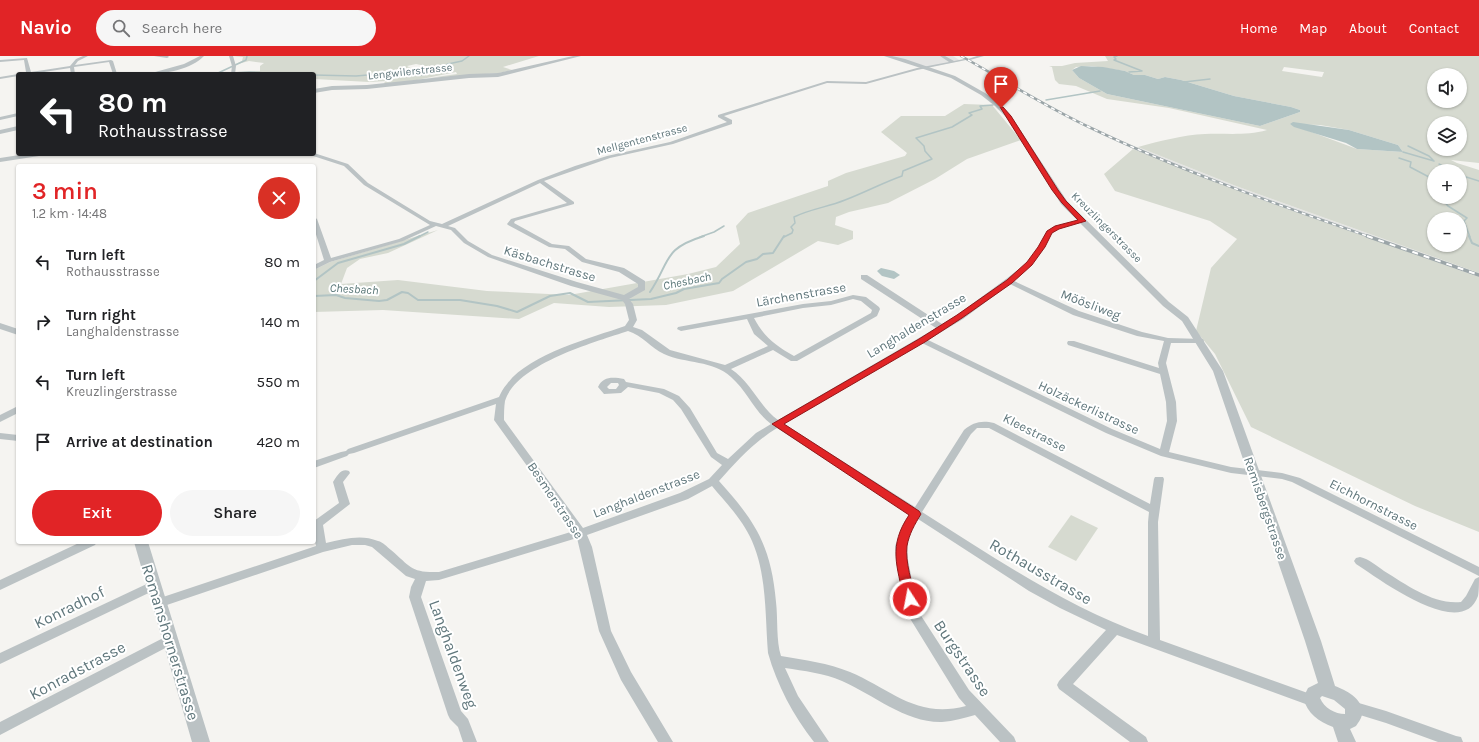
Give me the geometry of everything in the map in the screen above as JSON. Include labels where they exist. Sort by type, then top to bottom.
[{"type":"street","points":[[0,61],[33,56]]},
{"type":"street","points":[[73,72],[72,66],[77,57],[86,56]]},
{"type":"street","points":[[156,56],[167,57]]},
{"type":"street","points":[[157,72],[189,63],[200,59],[202,56]]},
{"type":"street","points":[[231,56],[233,65],[232,72]]},
{"type":"street","name":"Lengwilerstrasse","points":[[316,91],[332,88],[367,87],[469,76],[498,75],[579,56]]},
{"type":"street","name":"Kreuzlingerstrasse","points":[[886,56],[945,74],[988,96],[1009,117],[1064,202],[1166,304]]},
{"type":"street","points":[[942,56],[953,62]]},
{"type":"street","points":[[970,59],[982,56]]},
{"type":"street","points":[[23,58],[27,59],[29,72]]},
{"type":"street","points":[[926,67],[964,60]]},
{"type":"street","points":[[40,72],[111,61],[115,72]]},
{"type":"street","name":"Mellgentenstrasse","points":[[444,225],[540,181],[608,157],[671,143],[730,123],[730,121],[720,116],[722,114],[827,82],[866,83],[926,67]]},
{"type":"street","points":[[0,78],[16,75]]},
{"type":"street","points":[[0,113],[10,111]]},
{"type":"street","points":[[0,119],[16,116]]},
{"type":"street","points":[[4,131],[16,128]]},
{"type":"street","points":[[0,160],[26,156]]},
{"type":"street","points":[[316,156],[346,164],[366,184],[434,225]]},
{"type":"street","points":[[540,181],[572,203],[513,220],[510,224],[551,246],[567,247],[584,260],[621,270],[642,283],[642,288],[626,300],[633,320],[628,328],[637,330],[655,345],[668,353],[726,368],[773,347]]},
{"type":"street","name":"Langhaldenstrasse","points":[[422,577],[439,576],[581,532],[684,496],[713,481],[730,465],[750,441],[942,328],[1009,281],[1029,264],[1042,247],[1049,232],[1057,227],[1082,221]]},
{"type":"street","points":[[316,224],[324,243],[328,261]]},
{"type":"street","points":[[316,267],[328,261],[401,240],[434,225],[444,225]]},
{"type":"street","name":"Käsbachstrasse","points":[[444,225],[457,231],[466,242],[477,249],[501,260],[626,300]]},
{"type":"street","points":[[864,277],[942,328]]},
{"type":"street","name":"Möösliweg","points":[[1009,281],[1076,313],[1140,334],[1168,340],[1200,341]]},
{"type":"street","name":"Lärchenstrasse","points":[[681,329],[749,316],[803,306],[831,303],[853,297],[863,299],[876,308],[874,314],[790,361],[757,332],[749,316]]},
{"type":"street","name":"Remisbergstrasse","points":[[1166,304],[1176,318],[1193,332],[1200,341],[1218,371],[1313,641],[1328,690]]},
{"type":"street","points":[[0,326],[16,331]]},
{"type":"street","name":"Besmerstrasse","points":[[628,328],[570,348],[544,360],[511,384],[501,399],[497,409],[499,420],[581,532],[605,631],[626,676],[663,737]]},
{"type":"street","name":"Holzäckerlistrasse","points":[[922,340],[1109,431],[1164,454],[1231,470],[1254,472]]},
{"type":"street","points":[[1164,454],[1172,421],[1171,402],[1164,372],[1163,356],[1168,340]]},
{"type":"street","points":[[1071,343],[1164,372]]},
{"type":"street","name":"Rothausstrasse","points":[[726,368],[734,375],[766,415],[777,424],[1033,588],[1064,605],[1115,629],[1312,700]]},
{"type":"street","points":[[624,384],[661,391],[676,398],[685,408],[714,455],[730,465]]},
{"type":"street","points":[[316,464],[347,452],[501,399]]},
{"type":"street","points":[[0,419],[16,410]]},
{"type":"street","name":"Kleestrasse","points":[[916,514],[967,432],[975,425],[981,424],[996,427],[1154,510]]},
{"type":"street","points":[[0,436],[16,438]]},
{"type":"street","name":"Eichhornstrasse","points":[[1254,472],[1282,476],[1296,480],[1479,572]]},
{"type":"street","points":[[322,548],[317,524],[345,504],[338,482],[345,473]]},
{"type":"street","points":[[1154,643],[1154,510],[1159,478]]},
{"type":"street","points":[[713,481],[739,509],[758,542],[765,566],[769,590],[774,653],[776,661],[789,692],[806,721],[822,742]]},
{"type":"street","name":"Burgstrasse","points":[[916,514],[908,526],[901,546],[902,560],[912,612],[964,694],[1010,742]]},
{"type":"street","points":[[158,604],[322,548],[352,541],[365,541],[376,544],[410,573],[422,577]]},
{"type":"street","points":[[0,585],[88,544]]},
{"type":"street","name":"Romanshornerstrasse","points":[[142,544],[158,604],[201,742]]},
{"type":"street","points":[[1360,561],[1414,595],[1435,605],[1463,607],[1467,604],[1479,582]]},
{"type":"street","name":"Langhaldenweg","points":[[422,577],[417,587],[415,597],[455,715],[463,724],[470,742]]},
{"type":"street","name":"Konradhof","points":[[0,659],[153,586]]},
{"type":"street","points":[[1115,629],[1064,685],[1141,742]]},
{"type":"street","name":"Konradstrasse","points":[[0,730],[169,640]]},
{"type":"street","points":[[776,661],[812,666],[833,671],[905,708],[924,715],[945,716],[963,714],[977,709]]},
{"type":"street","points":[[1321,689],[1328,690],[1342,696],[1352,708],[1354,718],[1350,721],[1339,722],[1321,713],[1312,700],[1312,694],[1321,689]]},
{"type":"street","points":[[1352,708],[1386,717],[1456,742]]},
{"type":"street","points":[[1339,722],[1347,742]]},
{"type":"shaded area","points":[[233,56],[539,56],[503,67],[512,70],[499,73],[429,78],[457,74],[456,72],[388,84],[384,83],[386,81],[369,82],[316,79],[316,72],[236,72],[260,71],[260,66],[264,63],[249,61],[234,65],[242,61],[243,57]],"holes":[[[416,64],[440,69],[440,71],[423,73],[407,66]]]},
{"type":"shaded area","points":[[886,56],[953,56],[961,61],[929,67]]},
{"type":"shaded area","points":[[1105,56],[1479,56],[1479,163],[1451,160],[1460,164],[1427,164],[1427,204],[1467,204],[1467,166],[1479,170],[1479,273],[1236,186],[1138,147],[1188,136],[1205,134],[1244,134],[1267,130],[1169,108],[1107,99],[1076,86],[1059,84],[1055,80],[1052,67],[1049,66],[1062,66],[1075,63],[1108,61]],"holes":[[[1091,66],[1125,71],[1134,75],[1145,75],[1158,79],[1165,77],[1181,80],[1234,96],[1291,107],[1300,110],[1300,112],[1260,126],[1107,94],[1079,78],[1072,70],[1076,67]],[[1284,67],[1324,72],[1322,77],[1282,71]],[[1290,124],[1320,125],[1349,130],[1398,145],[1403,152],[1357,149]]]},
{"type":"shaded area","points":[[1081,66],[1103,67],[1125,71],[1134,75],[1145,75],[1158,79],[1165,77],[1181,80],[1234,96],[1291,107],[1300,110],[1300,112],[1260,126],[1107,94],[1079,78],[1072,70]]},
{"type":"shaded area","points":[[964,104],[992,105],[1021,140],[967,159],[935,179],[888,203],[849,212],[836,217],[835,225],[853,231],[853,239],[838,245],[818,241],[733,291],[666,305],[609,307],[554,303],[519,319],[383,310],[316,312],[316,269],[330,262],[438,230],[388,253],[360,259],[347,268],[341,284],[398,280],[487,291],[569,295],[688,274],[716,267],[740,244],[736,226],[748,213],[828,186],[828,181],[846,173],[905,156],[907,153],[881,132],[901,116],[945,116]]},
{"type":"shaded area","points":[[1293,122],[1349,130],[1398,145],[1403,152],[1357,149],[1346,143],[1294,127],[1290,124]]},
{"type":"shaded area","points":[[1138,147],[1236,186],[1479,273],[1479,277],[1268,202],[1133,149]]},
{"type":"shaded area","points":[[1133,149],[1268,202],[1479,277],[1479,532],[1415,506],[1251,427],[1215,354],[1196,331],[1211,268],[1237,239],[1210,221],[1115,191],[1104,174]]},
{"type":"shaded area","points":[[881,268],[894,271],[900,275],[894,279],[882,276],[877,271]]},
{"type":"shaded area","points":[[1071,515],[1098,528],[1076,561],[1048,547]]},
{"type":"waterway","points":[[220,72],[246,60],[247,56]]},
{"type":"waterway","points":[[316,75],[356,76],[391,73],[421,75],[438,70],[448,64],[462,61],[469,56]]},
{"type":"waterway","points":[[1117,56],[1114,57],[1116,59],[1114,60],[1142,71],[1129,72]]},
{"type":"waterway","points":[[1184,82],[1210,79]]},
{"type":"waterway","name":"Chesbach","points":[[1046,100],[1100,91]]},
{"type":"waterway","name":"Chesbach","points":[[784,237],[792,233],[793,230],[791,227],[795,223],[794,217],[839,202],[902,176],[903,171],[932,159],[925,151],[924,146],[916,138],[952,127],[972,115],[969,113],[982,109],[980,106],[993,105]]},
{"type":"waterway","points":[[1408,146],[1429,156],[1433,160]]},
{"type":"waterway","points":[[1403,152],[1434,161]]},
{"type":"waterway","points":[[1399,158],[1411,162],[1410,167],[1427,176]]},
{"type":"waterway","points":[[1467,177],[1479,181]]},
{"type":"waterway","points":[[1446,204],[1467,218],[1464,221],[1470,237]]},
{"type":"waterway","points":[[700,237],[714,232],[724,226]]},
{"type":"waterway","points":[[316,280],[338,263],[404,244],[428,232]]},
{"type":"waterway","points":[[650,292],[669,257],[674,251],[690,241],[704,236]]},
{"type":"waterway","name":"Chesbach","points":[[316,296],[336,295],[345,298],[379,301],[387,300],[402,292],[408,293],[418,300],[460,300],[497,306],[517,312],[550,296],[570,293],[588,302],[651,299],[676,293],[684,289],[719,283],[722,279],[746,262],[757,259],[763,254],[773,253],[784,236]]},
{"type":"waterway","points":[[1469,236],[1472,243],[1479,246]]},
{"type":"railway","points":[[961,56],[1058,111],[1125,144],[1194,173],[1370,237]]},
{"type":"railway","points":[[1367,236],[1479,275]]},
{"type":"route","points":[[910,599],[902,560],[901,546],[908,526],[916,514],[777,424],[960,317],[1009,281],[1029,264],[1042,247],[1049,232],[1057,227],[1082,221],[1055,190],[1009,117],[1001,108]]}]
